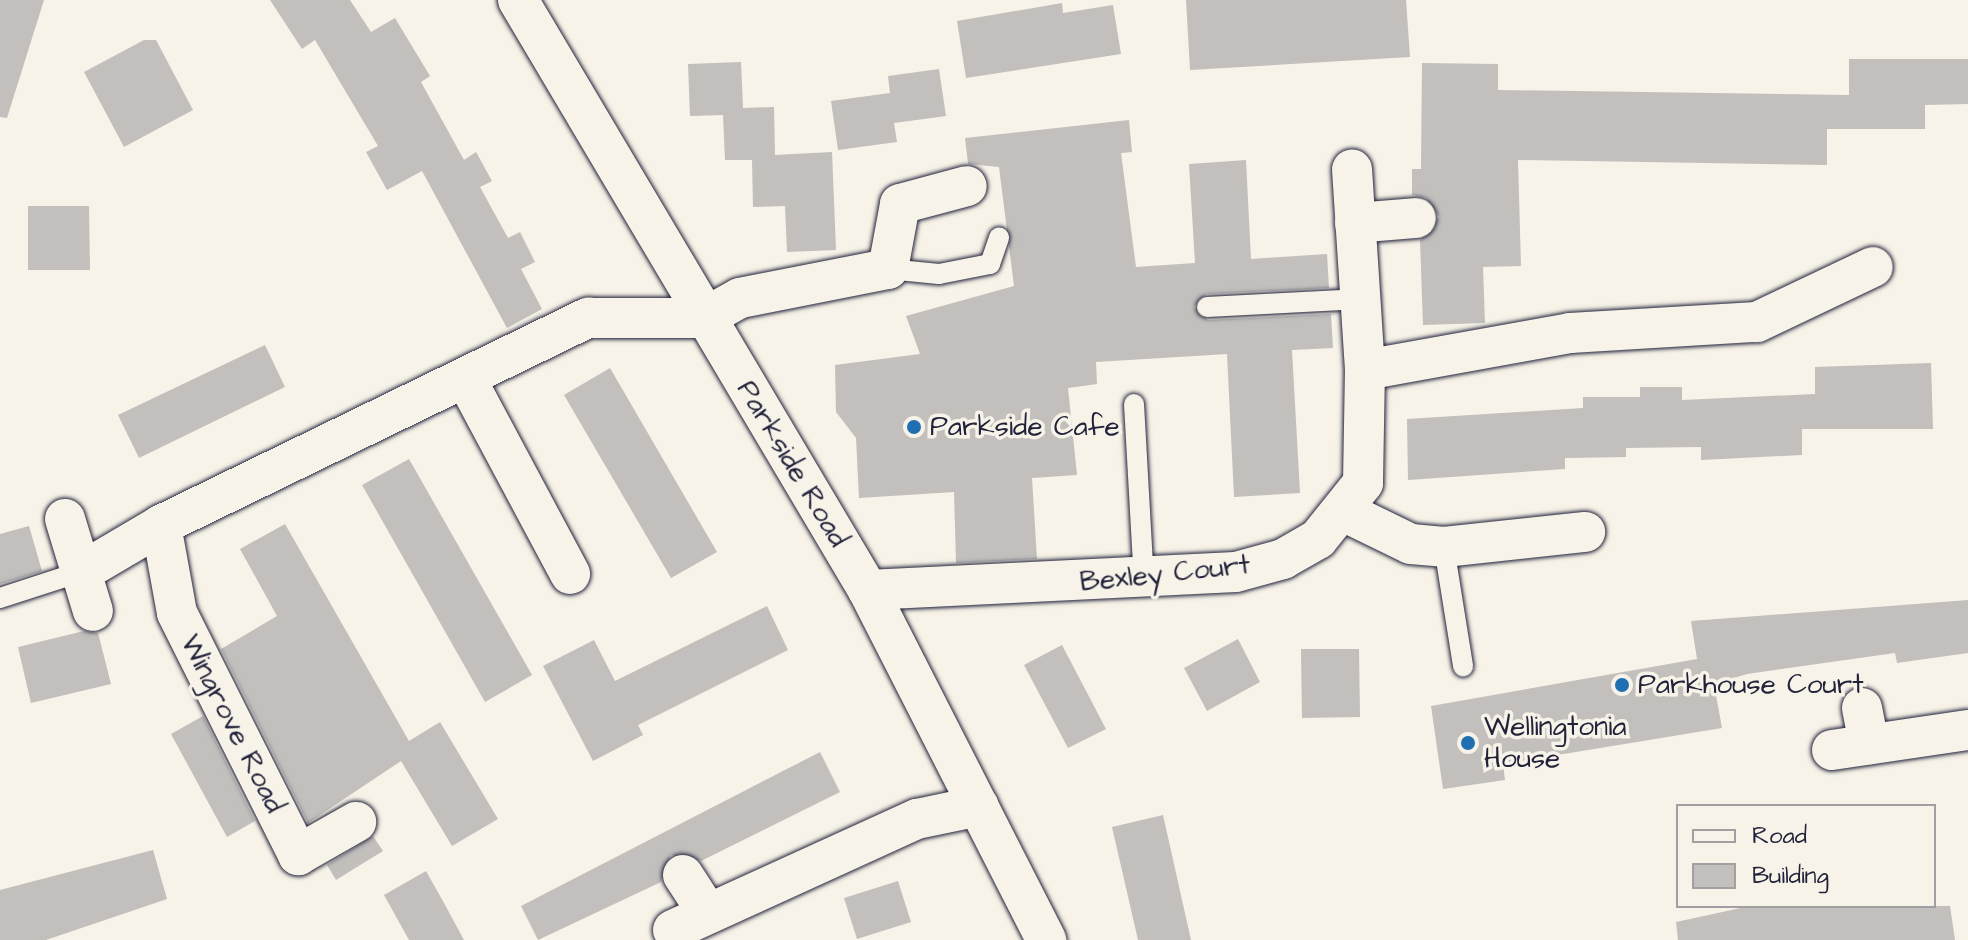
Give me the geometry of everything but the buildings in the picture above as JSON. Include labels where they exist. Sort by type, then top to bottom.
[{"type":"street","name":"Parkside Road","points":[[518,0],[868,590],[1046,940]]},
{"type":"street","name":"Bexley Court","points":[[868,590],[1144,582],[1283,559],[1345,512],[1363,483],[1365,370],[1352,169]]},
{"type":"street","points":[[83,571],[161,525],[588,318],[704,318],[740,298],[888,269],[900,204],[967,186]]},
{"type":"street","points":[[1355,223],[1416,218]]},
{"type":"street","points":[[1365,370],[1570,333],[1757,322],[1873,267]]},
{"type":"street","points":[[466,379],[570,574]]},
{"type":"street","points":[[1345,512],[1411,544],[1444,547],[1585,532]]},
{"type":"street","points":[[65,519],[93,611]]},
{"type":"street","name":"Wingrove Road","points":[[161,525],[177,613],[298,855],[356,822]]},
{"type":"street","points":[[1854,734],[1968,730]]},
{"type":"street","points":[[683,875],[690,921],[917,819],[979,806]]},
{"type":"lane","points":[[888,269],[939,274],[990,264],[999,238]]},
{"type":"lane","points":[[1207,307],[1361,299]]},
{"type":"lane","points":[[1134,404],[1144,582]]},
{"type":"lane","points":[[1444,547],[1463,666]]},
{"type":"lane","points":[[0,598],[83,571]]},
{"type":"place","name":"Parkside Cafe","points":[[914,427]]},
{"type":"place","name":"Parkhouse Court","points":[[1622,685]]},
{"type":"place","name":"Wellingtonia House","points":[[1468,743]]}]
